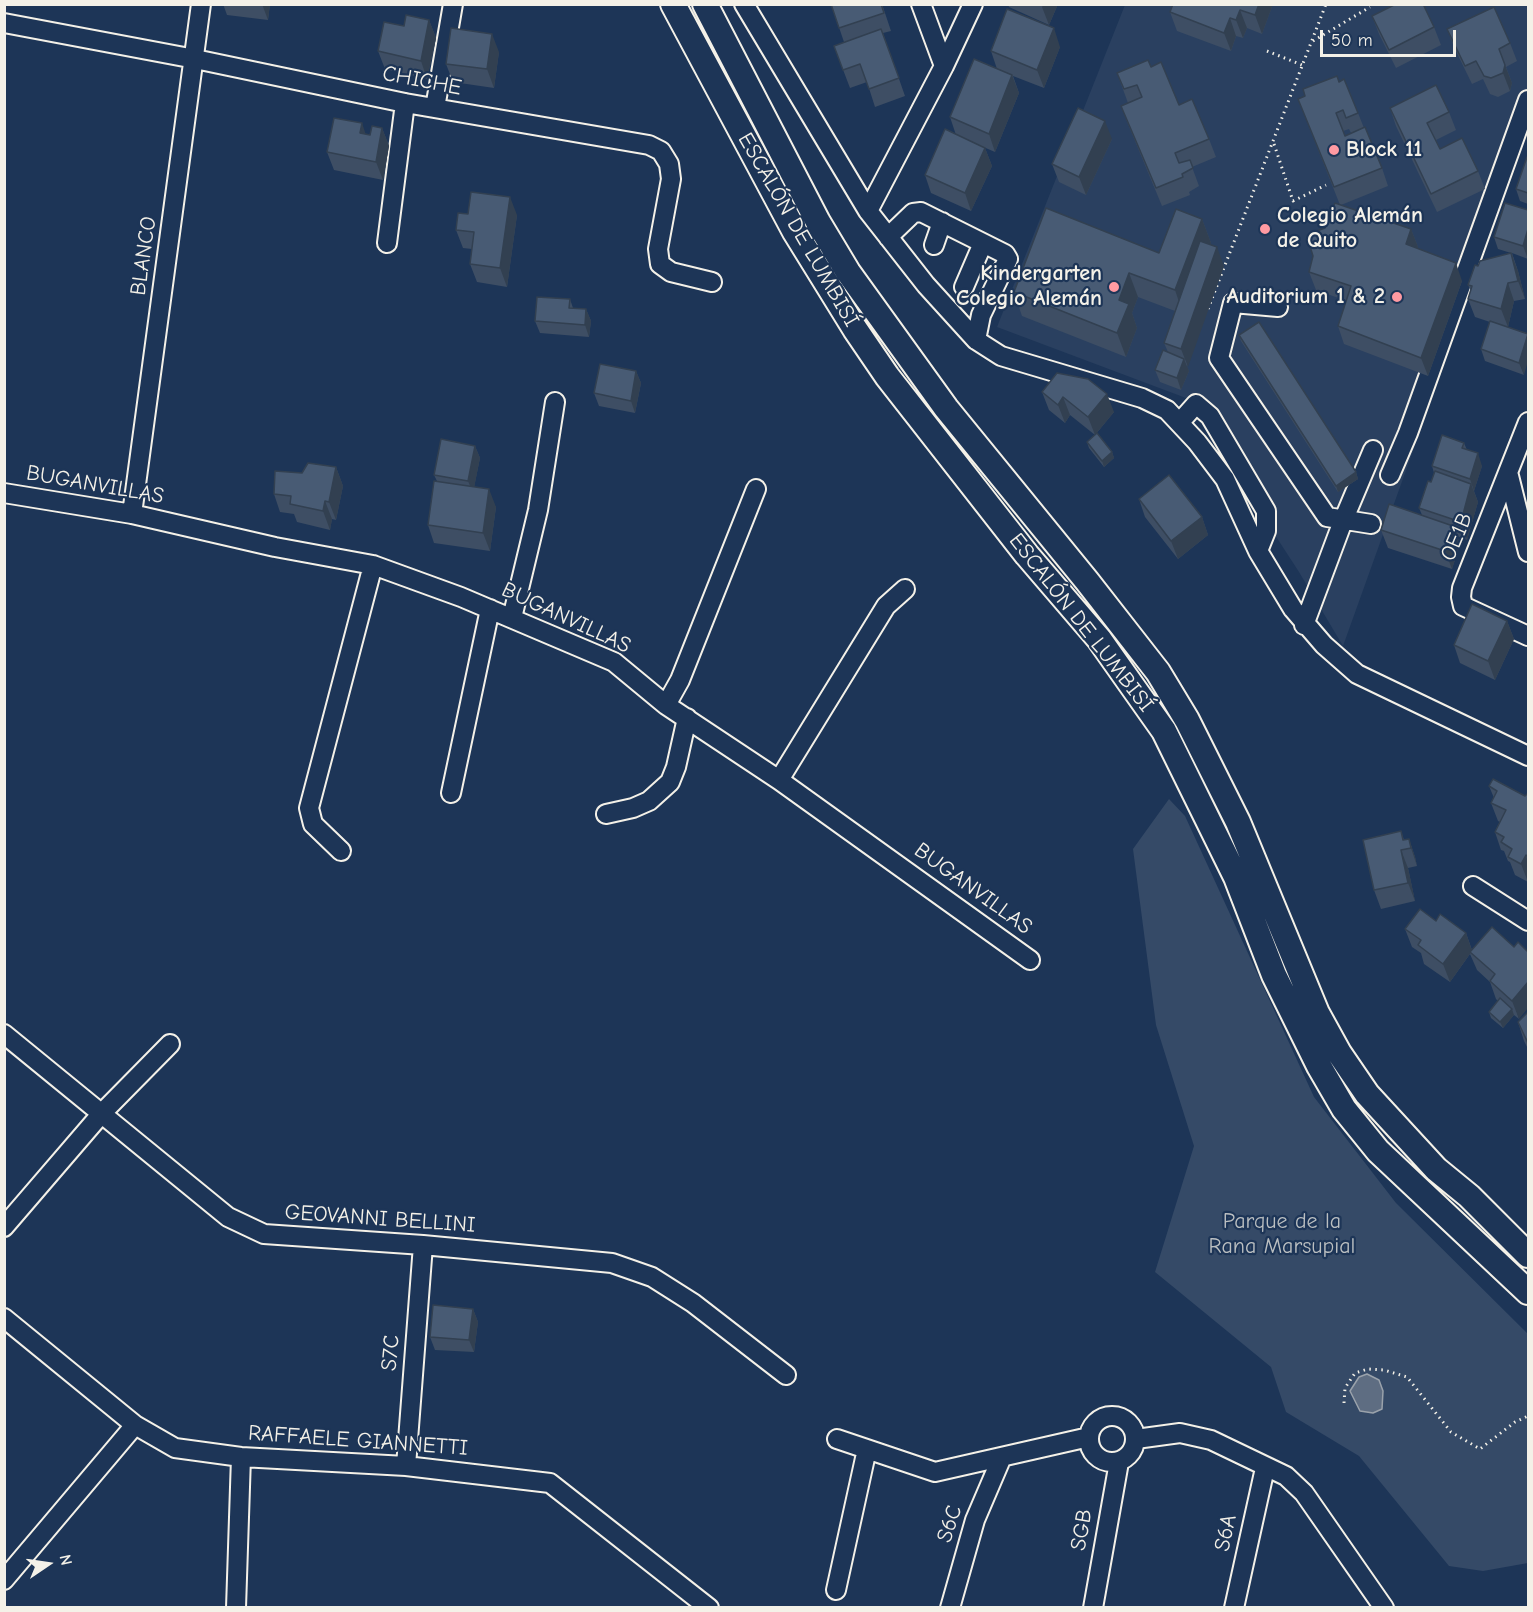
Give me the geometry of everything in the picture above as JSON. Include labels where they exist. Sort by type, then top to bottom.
[{"type":"main road","name":"ESCALÓN DE LUMBISÍ","points":[[673,4],[795,231],[855,329],[887,376],[1027,555],[1099,639],[1164,730],[1236,878],[1274,975],[1319,1066],[1344,1109],[1378,1151],[1528,1292]]},
{"type":"main road","name":"ESCALÓN DE LUMBISÍ","points":[[705,4],[818,222],[848,272],[946,408],[1158,672],[1187,720],[1238,822],[1317,1013],[1339,1053],[1368,1094],[1436,1168],[1469,1196],[1528,1255]]},
{"type":"street","name":"BLANCO","points":[[132,514],[201,4]]},
{"type":"street","points":[[435,108],[453,4]]},
{"type":"street","points":[[744,4],[868,211],[976,340],[1001,356],[1142,398],[1167,410],[1180,422],[1225,480],[1258,551],[1305,625],[1357,674],[1528,756]]},
{"type":"street","points":[[921,4],[944,66]]},
{"type":"street","points":[[868,211],[944,66],[973,4]]},
{"type":"street","name":"CHICHE","points":[[4,23],[195,59],[405,103],[649,145],[661,151],[669,164],[671,179],[657,249],[658,260],[664,268],[671,272],[712,282]]},
{"type":"street","points":[[1390,475],[1408,433],[1528,100]]},
{"type":"street","points":[[387,243],[405,103]]},
{"type":"street","points":[[888,237],[913,213],[921,212],[1005,254],[1008,259],[981,315],[976,340]]},
{"type":"street","points":[[934,245],[942,222]]},
{"type":"street","points":[[964,287],[983,243]]},
{"type":"street","points":[[1278,307],[1233,303],[1219,358],[1327,517],[1371,524]]},
{"type":"street","points":[[512,618],[538,510],[555,402]]},
{"type":"street","points":[[1180,422],[1196,404],[1210,416],[1266,511],[1266,531],[1258,551]]},
{"type":"street","name":"OE1B","points":[[1528,422],[1509,476],[1462,588],[1461,597],[1463,606],[1528,636]]},
{"type":"street","points":[[1305,625],[1343,521],[1373,450]]},
{"type":"street","points":[[1509,476],[1528,552]]},
{"type":"street","points":[[666,705],[680,680],[756,489]]},
{"type":"street","name":"BUGANVILLAS","points":[[4,493],[132,514],[373,565],[490,609],[614,662],[666,705],[779,780],[1030,960]]},
{"type":"street","points":[[341,851],[313,824],[309,808],[373,565]]},
{"type":"street","points":[[779,780],[886,606],[905,590]]},
{"type":"street","points":[[451,793],[490,609]]},
{"type":"street","points":[[606,814],[633,808],[649,801],[670,782],[680,754],[687,718]]},
{"type":"street","points":[[1473,886],[1528,921]]},
{"type":"street","name":"GEOVANNI BELLINI","points":[[4,1034],[228,1217],[264,1234],[423,1245],[612,1263],[652,1277],[693,1303],[786,1375]]},
{"type":"street","points":[[4,1227],[102,1113],[170,1044]]},
{"type":"street","name":"S7C","points":[[406,1466],[423,1245]]},
{"type":"street","name":"RAFFAELE GIANNETTI","points":[[4,1318],[135,1425],[176,1448],[241,1457],[406,1466],[550,1483],[709,1608]]},
{"type":"street","points":[[1109,1416],[1124,1419],[1134,1431],[1136,1439],[1131,1453],[1119,1462],[1111,1463],[1097,1457],[1092,1452],[1089,1437],[1095,1423],[1109,1416]]},
{"type":"street","points":[[4,1580],[135,1425]]},
{"type":"street","points":[[1136,1439],[1180,1432],[1211,1440],[1265,1468],[1286,1476],[1304,1493],[1384,1608]]},
{"type":"street","points":[[837,1439],[935,1472],[1089,1437]]},
{"type":"street","points":[[836,1590],[867,1449]]},
{"type":"street","points":[[236,1608],[241,1457]]},
{"type":"street","name":"S6C","points":[[950,1608],[975,1520],[1002,1457]]},
{"type":"street","name":"SGB","points":[[1093,1608],[1119,1462]]},
{"type":"street","name":"S6A","points":[[1234,1608],[1265,1468]]},
{"type":"street","points":[[1365,1608],[1369,1589]]},
{"type":"path","points":[[1205,316],[1326,4]]},
{"type":"path","points":[[1312,42],[1370,8]]},
{"type":"path","points":[[1268,51],[1302,65]]},
{"type":"path","points":[[1274,142],[1293,201],[1326,185]]},
{"type":"path","points":[[1344,1403],[1345,1388],[1355,1373],[1368,1369],[1384,1370],[1407,1377],[1451,1432],[1480,1449],[1515,1422],[1528,1416]]},
{"type":"shaded area","name":"Colegio Alemán de Quito","points":[[1125,5],[1528,5],[1528,130],[1343,646],[1299,572],[1186,398],[997,327]]},
{"type":"shaded area","points":[[1367,1374],[1379,1380],[1383,1391],[1382,1409],[1373,1413],[1360,1411],[1350,1391],[1359,1377]]},
{"type":"green space","name":"Parque de la Rana Marsupial","points":[[1169,799],[1185,816],[1314,1097],[1396,1203],[1528,1334],[1528,1563],[1483,1571],[1449,1566],[1359,1456],[1286,1412],[1271,1367],[1155,1272],[1194,1146],[1156,1025],[1133,849]]},
{"type":"building","points":[[831,4],[881,4],[884,13],[839,28]]},
{"type":"building","points":[[1173,4],[1259,4],[1255,15],[1240,10],[1236,20],[1230,18],[1224,33],[1170,12]]},
{"type":"building","points":[[1396,4],[1423,4],[1434,27],[1389,50],[1372,16]]},
{"type":"building","points":[[1494,7],[1510,43],[1499,49],[1505,65],[1503,73],[1491,78],[1484,76],[1476,61],[1465,66],[1447,29]]},
{"type":"building","points":[[1007,9],[1054,28],[1037,70],[991,51]]},
{"type":"building","points":[[406,15],[429,20],[421,61],[378,51],[384,22],[404,26]]},
{"type":"building","points":[[451,28],[492,34],[487,69],[446,64]]},
{"type":"building","points":[[881,29],[899,78],[869,89],[860,64],[843,70],[834,46]]},
{"type":"building","points":[[974,59],[1012,75],[989,134],[950,117]]},
{"type":"building","points":[[1148,60],[1151,67],[1161,62],[1179,105],[1192,99],[1209,139],[1175,153],[1179,163],[1190,160],[1193,168],[1182,174],[1183,177],[1156,188],[1121,106],[1142,97],[1137,85],[1124,89],[1117,73]]},
{"type":"building","name":"Block 11","points":[[1337,76],[1339,82],[1344,79],[1358,113],[1346,118],[1343,110],[1336,113],[1345,136],[1365,127],[1382,168],[1334,187],[1298,99],[1305,96],[1303,89]]},
{"type":"building","points":[[1436,85],[1449,112],[1427,123],[1440,149],[1462,138],[1478,171],[1431,194],[1390,108]]},
{"type":"building","points":[[1078,108],[1105,121],[1079,177],[1052,164]]},
{"type":"building","points":[[334,118],[362,123],[360,133],[370,135],[372,126],[382,128],[376,162],[327,152]]},
{"type":"building","points":[[945,129],[985,148],[965,193],[925,175]]},
{"type":"building","points":[[1528,157],[1528,193],[1516,189]]},
{"type":"building","points":[[471,192],[510,197],[500,268],[470,264],[474,232],[456,230],[458,213],[468,214]]},
{"type":"building","name":"Auditorium 1 & 2","points":[[1335,203],[1411,229],[1406,244],[1456,263],[1421,358],[1338,326],[1351,286],[1309,272],[1313,256],[1309,243],[1310,237],[1314,232],[1325,228]]},
{"type":"building","points":[[1505,203],[1528,210],[1528,229],[1523,246],[1494,237]]},
{"type":"building","name":"Kindergarten Colegio Alemán","points":[[1046,208],[1159,253],[1176,209],[1202,219],[1175,290],[1129,273],[1119,300],[1129,304],[1117,333],[1014,292]]},
{"type":"building","points":[[1200,241],[1217,247],[1181,349],[1164,343]]},
{"type":"building","points":[[1511,253],[1518,281],[1508,283],[1501,309],[1468,299],[1472,286],[1468,285],[1475,265],[1478,266],[1480,261]]},
{"type":"building","points":[[537,297],[570,299],[569,308],[586,309],[585,325],[535,321]]},
{"type":"building","points":[[1490,321],[1528,334],[1519,363],[1481,349]]},
{"type":"building","points":[[1259,322],[1356,472],[1336,486],[1239,335]]},
{"type":"building","points":[[1163,350],[1184,359],[1177,378],[1155,370]]},
{"type":"building","points":[[600,364],[636,371],[631,401],[594,393]]},
{"type":"building","points":[[1057,373],[1088,379],[1107,394],[1088,417],[1063,397],[1058,405],[1042,392]]},
{"type":"building","points":[[1097,433],[1112,452],[1102,461],[1087,442]]},
{"type":"building","points":[[1442,435],[1464,443],[1462,448],[1478,453],[1470,479],[1432,466]]},
{"type":"building","points":[[441,439],[475,446],[468,481],[434,475]]},
{"type":"building","points":[[308,463],[336,467],[329,502],[325,501],[323,511],[290,504],[291,496],[274,494],[275,471],[302,473]]},
{"type":"building","points":[[1435,471],[1471,484],[1461,522],[1419,508],[1428,481],[1431,482]]},
{"type":"building","points":[[1169,475],[1202,517],[1171,541],[1139,499]]},
{"type":"building","points":[[434,481],[489,489],[483,533],[428,525]]},
{"type":"building","points":[[1389,504],[1453,526],[1445,551],[1381,530]]},
{"type":"building","points":[[1472,604],[1507,621],[1488,661],[1454,645]]},
{"type":"building","points":[[1493,779],[1525,796],[1528,795],[1528,857],[1526,855],[1521,864],[1508,857],[1512,849],[1501,842],[1504,837],[1495,832],[1506,810],[1491,803],[1497,791],[1489,786]]},
{"type":"building","points":[[1401,831],[1403,840],[1409,839],[1411,848],[1401,850],[1408,883],[1374,890],[1363,840]]},
{"type":"building","points":[[1420,909],[1436,921],[1440,914],[1466,933],[1443,964],[1418,945],[1421,940],[1405,929]]},
{"type":"building","points":[[1492,927],[1514,947],[1518,942],[1528,950],[1528,982],[1512,1001],[1490,981],[1495,974],[1470,952]]},
{"type":"building","points":[[1500,998],[1512,1009],[1500,1022],[1489,1012]]},
{"type":"building","points":[[1528,1012],[1528,1043],[1518,1022]]},
{"type":"building","points":[[433,1305],[473,1309],[469,1340],[430,1337]]},
{"type":"place","name":"Block 11","points":[[1334,150]]},
{"type":"place","name":"Colegio Alemán de Quito","points":[[1265,229]]},
{"type":"place","name":"Kindergarten Colegio Alemán","points":[[1114,287]]},
{"type":"place","name":"Auditorium 1 & 2","points":[[1397,297]]}]
